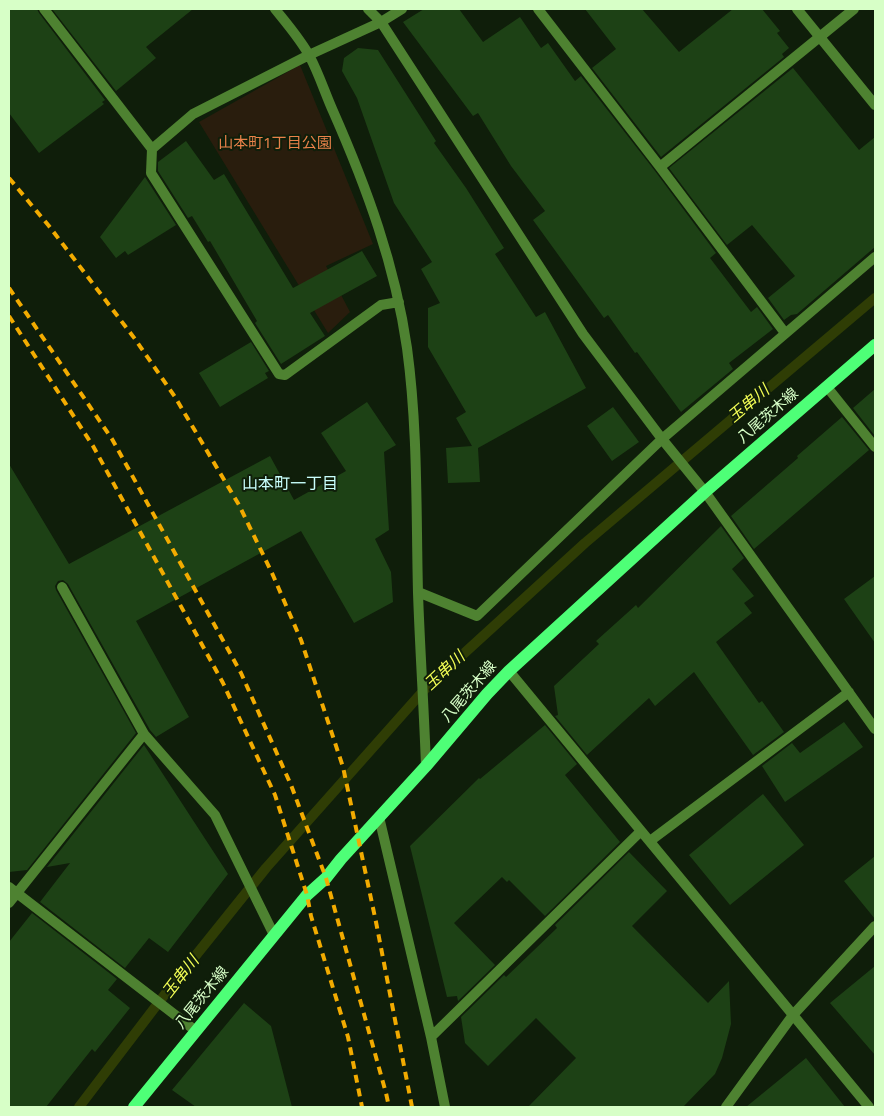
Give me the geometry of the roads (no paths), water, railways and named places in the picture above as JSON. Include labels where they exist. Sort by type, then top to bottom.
[{"type":"main road","name":"八尾茨木線","points":[[134,1107],[307,895],[326,878],[509,671],[705,492],[875,345]]},
{"type":"street","points":[[44,9],[152,149],[151,173],[279,374],[285,375],[381,304],[399,302]]},
{"type":"street","points":[[275,9],[310,55],[354,156],[372,204],[399,302],[407,348],[412,395],[426,766]]},
{"type":"street","points":[[368,9],[381,22],[583,334],[662,439],[705,492],[875,729]]},
{"type":"street","points":[[152,149],[193,114],[310,55],[381,22],[402,9]]},
{"type":"street","points":[[538,9],[660,167],[785,334]]},
{"type":"street","points":[[797,9],[875,105]]},
{"type":"street","points":[[660,167],[854,9]]},
{"type":"street","points":[[418,592],[477,616],[662,439],[875,257]]},
{"type":"street","points":[[828,386],[875,447]]},
{"type":"street","points":[[62,587],[144,734],[215,815],[274,935]]},
{"type":"street","points":[[509,671],[869,1107]]},
{"type":"street","points":[[650,842],[849,692]]},
{"type":"street","points":[[9,903],[12,890],[144,734]]},
{"type":"street","points":[[379,817],[431,1037],[445,1107]]},
{"type":"street","points":[[431,1037],[641,832]]},
{"type":"street","points":[[12,890],[196,1032]]},
{"type":"street","points":[[726,1107],[793,1015],[875,926]]},
{"type":"waterway","name":"玉串川","points":[[79,1107],[172,985],[266,868],[425,689],[585,543],[875,298]]},
{"type":"railway","points":[[9,178],[49,226],[135,339],[175,397],[239,505],[272,573],[301,640],[343,767],[376,922],[412,1107]]},
{"type":"railway","points":[[9,288],[112,439],[241,673],[291,785],[326,878],[389,1107]]},
{"type":"railway","points":[[9,316],[93,446],[223,683],[275,795],[307,895],[311,916],[348,1037],[362,1107]]},
{"type":"district","name":"山本町一丁目","points":[[290,484]]},
{"type":"park label","name":"山本町1丁目公園","points":[[275,144]]}]
